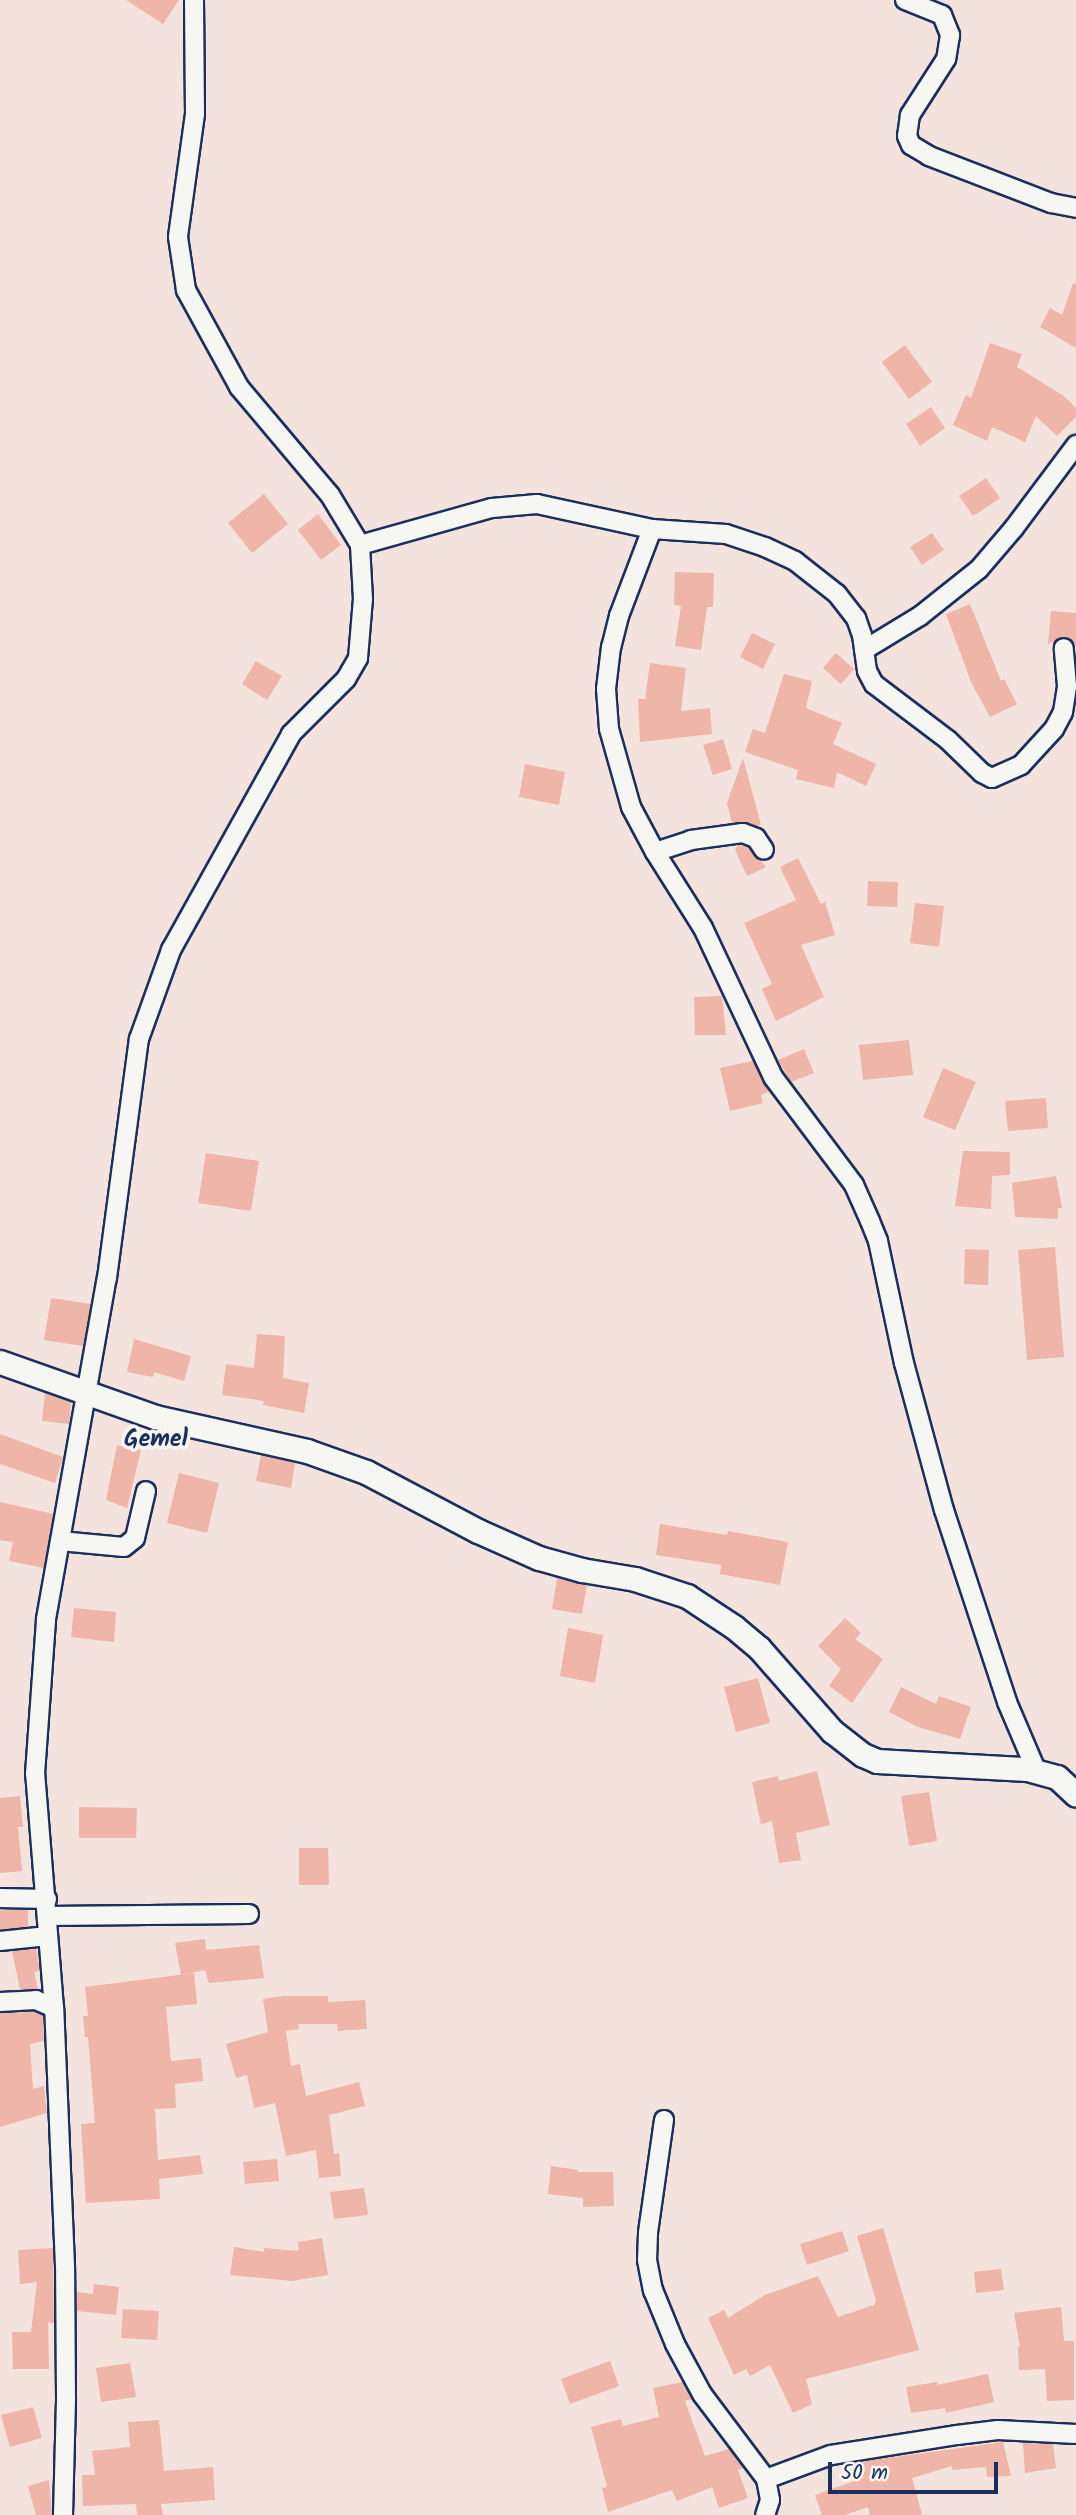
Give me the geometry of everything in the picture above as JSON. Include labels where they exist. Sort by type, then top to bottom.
[{"type":"street","points":[[63,2515],[65,2266],[54,2007],[36,1774],[46,1619],[122,1182],[139,1039],[171,950],[292,734],[346,679],[358,658],[363,599],[360,545],[330,495],[239,387],[186,290],[178,237],[195,114],[194,0]]},
{"type":"street","points":[[905,0],[942,15],[950,35],[946,59],[910,115],[907,136],[911,145],[929,156],[1051,204],[1076,208]]},
{"type":"street","points":[[864,650],[920,616],[979,569],[1014,528],[1076,445]]},
{"type":"street","points":[[360,545],[509,505],[554,506],[652,529],[726,534],[794,561],[819,577],[850,607],[862,635],[867,671],[874,684],[948,740],[982,773],[992,778],[1021,765],[1055,729],[1063,712],[1067,686],[1064,648]]},
{"type":"street","points":[[652,529],[619,616],[611,647],[606,690],[609,729],[631,807],[655,852],[703,928],[773,1077],[854,1185],[870,1221],[878,1241],[904,1363],[943,1510],[1007,1702],[1036,1770]]},
{"type":"street","points":[[655,852],[691,839],[743,833],[756,838],[764,850]]},
{"type":"street","points":[[0,1362],[86,1395],[155,1417],[307,1451],[366,1472],[478,1531],[539,1558],[582,1570],[635,1579],[687,1596],[734,1627],[758,1648],[832,1731],[863,1755],[877,1761],[1036,1770],[1057,1777],[1076,1794]]},
{"type":"street","points":[[60,1541],[124,1547],[135,1538],[146,1491]]},
{"type":"street","points":[[0,1898],[47,1908],[249,1914]]},
{"type":"street","points":[[0,1941],[48,1936]]},
{"type":"street","points":[[0,2002],[36,2000],[54,2007]]},
{"type":"street","points":[[664,2120],[648,2234],[647,2260],[653,2290],[674,2344],[702,2394],[766,2479],[770,2500],[765,2515]]},
{"type":"street","points":[[766,2479],[831,2455],[957,2435],[998,2430],[1076,2434]]},
{"type":"building","points":[[126,0],[179,0],[163,24]]},
{"type":"building","points":[[1073,283],[1076,284],[1076,348],[1040,327],[1050,308],[1062,315]]},
{"type":"building","points":[[990,343],[1022,354],[1017,367],[1064,396],[1076,408],[1076,417],[1057,436],[1036,416],[1025,442],[992,427],[987,441],[953,425],[966,395],[971,398]]},
{"type":"building","points":[[905,345],[932,382],[909,399],[882,362]]},
{"type":"building","points":[[931,407],[945,428],[920,446],[906,424]]},
{"type":"building","points":[[986,478],[1000,498],[973,516],[959,496]]},
{"type":"building","points":[[264,494],[288,524],[252,553],[228,523]]},
{"type":"building","points":[[318,514],[341,545],[321,560],[298,530]]},
{"type":"building","points":[[932,533],[944,550],[922,565],[910,547]]},
{"type":"building","points":[[675,572],[714,573],[713,607],[707,607],[701,650],[675,646],[681,606],[674,605]]},
{"type":"building","points":[[970,604],[1001,681],[1004,679],[1017,704],[990,717],[971,682],[946,614]]},
{"type":"building","points":[[1051,611],[1076,613],[1076,646],[1064,637],[1048,644]]},
{"type":"building","points":[[752,633],[775,644],[763,669],[740,657]]},
{"type":"building","points":[[836,653],[854,669],[841,684],[823,668]]},
{"type":"building","points":[[256,661],[282,676],[267,700],[242,684]]},
{"type":"building","points":[[650,663],[686,668],[681,711],[710,708],[712,734],[640,742],[638,699],[645,699]]},
{"type":"building","points":[[784,674],[812,681],[806,708],[842,723],[833,744],[876,764],[866,786],[837,772],[834,788],[796,779],[798,770],[745,752],[753,729],[765,733]]},
{"type":"building","points":[[723,739],[732,769],[713,775],[703,745]]},
{"type":"building","points":[[743,758],[761,825],[757,826],[746,822],[732,823],[727,803]]},
{"type":"building","points":[[525,764],[565,772],[559,805],[519,797]]},
{"type":"building","points":[[738,845],[749,847],[766,867],[747,876],[735,850]]},
{"type":"building","points":[[798,858],[821,904],[825,902],[835,935],[801,945],[824,997],[776,1021],[762,989],[772,984],[744,923],[796,900],[780,867]]},
{"type":"building","points":[[868,881],[898,882],[897,907],[867,906]]},
{"type":"building","points":[[915,903],[944,906],[939,947],[910,943]]},
{"type":"building","points":[[722,996],[726,1035],[695,1035],[694,997]]},
{"type":"building","points":[[909,1040],[913,1075],[863,1080],[859,1045]]},
{"type":"building","points":[[804,1049],[814,1073],[791,1082],[778,1060]]},
{"type":"building","points":[[753,1061],[770,1091],[761,1095],[763,1103],[730,1111],[720,1068]]},
{"type":"building","points":[[943,1068],[976,1082],[955,1130],[923,1117]]},
{"type":"building","points":[[1046,1098],[1048,1128],[1008,1131],[1005,1101]]},
{"type":"building","points":[[963,1151],[1010,1152],[1010,1175],[992,1176],[991,1209],[955,1206]]},
{"type":"building","points":[[206,1153],[259,1161],[251,1211],[198,1203]]},
{"type":"building","points":[[1056,1176],[1062,1208],[1058,1208],[1058,1219],[1015,1217],[1012,1183]]},
{"type":"building","points":[[1055,1247],[1064,1357],[1027,1360],[1018,1250]]},
{"type":"building","points":[[965,1249],[989,1250],[988,1285],[964,1284]]},
{"type":"building","points":[[51,1298],[91,1304],[83,1346],[44,1340]]},
{"type":"building","points":[[257,1334],[285,1336],[283,1378],[309,1383],[304,1413],[263,1405],[264,1401],[222,1395],[226,1364],[254,1368]]},
{"type":"building","points":[[134,1339],[191,1356],[184,1381],[154,1372],[153,1377],[127,1372]]},
{"type":"building","points":[[45,1393],[71,1402],[69,1424],[42,1421]]},
{"type":"building","points":[[0,1434],[63,1457],[55,1483],[0,1464]]},
{"type":"building","points":[[117,1445],[141,1450],[127,1508],[106,1500]]},
{"type":"building","points":[[261,1455],[295,1463],[291,1488],[256,1481]]},
{"type":"building","points":[[179,1473],[219,1483],[207,1533],[167,1523]]},
{"type":"building","points":[[0,1502],[53,1514],[44,1568],[9,1561],[13,1542],[0,1540]]},
{"type":"building","points":[[660,1524],[727,1535],[728,1531],[788,1542],[780,1585],[720,1574],[721,1565],[656,1555]]},
{"type":"building","points":[[557,1578],[587,1585],[582,1614],[552,1609]]},
{"type":"building","points":[[74,1608],[116,1612],[114,1642],[71,1637]]},
{"type":"building","points":[[845,1618],[861,1633],[855,1639],[883,1659],[852,1703],[829,1686],[841,1669],[818,1646]]},
{"type":"building","points":[[568,1628],[603,1635],[595,1683],[560,1676]]},
{"type":"building","points":[[758,1678],[770,1723],[736,1732],[724,1687]]},
{"type":"building","points":[[901,1687],[936,1704],[939,1696],[971,1707],[960,1739],[918,1727],[889,1712]]},
{"type":"building","points":[[817,1771],[830,1825],[796,1833],[801,1860],[779,1863],[772,1821],[761,1824],[752,1782],[778,1776],[779,1781]]},
{"type":"building","points":[[929,1792],[937,1841],[909,1846],[901,1796]]},
{"type":"building","points":[[20,1796],[23,1827],[18,1827],[22,1871],[0,1873],[0,1798]]},
{"type":"building","points":[[79,1807],[137,1808],[136,1838],[79,1838]]},
{"type":"building","points":[[299,1848],[328,1848],[329,1885],[299,1885]]},
{"type":"building","points":[[0,1909],[28,1910],[28,1927],[0,1930]]},
{"type":"building","points":[[205,1939],[206,1950],[259,1945],[264,1978],[209,1983],[205,1970],[181,1975],[175,1943]]},
{"type":"building","points":[[36,1949],[40,1970],[34,1972],[38,1989],[20,1989],[12,1951]]},
{"type":"building","points":[[194,1973],[197,2004],[166,2007],[171,2061],[201,2058],[203,2081],[175,2084],[176,2108],[155,2109],[158,2160],[200,2155],[203,2174],[159,2179],[160,2199],[86,2203],[81,2124],[95,2123],[88,2037],[85,2037],[83,2016],[88,2016],[85,1987]]},
{"type":"building","points":[[328,1996],[328,2002],[365,2000],[367,2029],[338,2031],[337,2024],[298,2024],[299,2029],[286,2031],[291,2066],[300,2064],[306,2096],[359,2082],[365,2106],[329,2115],[334,2154],[339,2153],[341,2176],[319,2178],[316,2150],[286,2156],[275,2103],[254,2108],[247,2075],[236,2078],[226,2044],[268,2032],[263,1999]]},
{"type":"building","points":[[34,2012],[43,2016],[44,2041],[30,2044],[33,2089],[44,2086],[47,2113],[0,2127],[0,2013]]},
{"type":"building","points":[[277,2159],[279,2181],[245,2184],[243,2162]]},
{"type":"building","points":[[551,2166],[578,2170],[577,2172],[613,2172],[614,2206],[583,2207],[583,2198],[548,2194]]},
{"type":"building","points":[[364,2188],[368,2215],[334,2219],[330,2192]]},
{"type":"building","points":[[883,2228],[919,2350],[806,2379],[812,2404],[793,2413],[770,2365],[750,2376],[746,2369],[734,2375],[708,2318],[724,2310],[728,2318],[765,2295],[818,2276],[838,2317],[874,2305],[876,2301],[857,2236]]},
{"type":"building","points":[[842,2231],[849,2251],[807,2265],[800,2244]]},
{"type":"building","points":[[322,2238],[328,2275],[292,2281],[230,2275],[234,2247],[264,2252],[264,2248],[299,2251],[298,2242]]},
{"type":"building","points":[[53,2248],[54,2323],[48,2322],[49,2369],[13,2369],[12,2332],[31,2332],[37,2282],[20,2284],[18,2250]]},
{"type":"building","points":[[1001,2269],[1004,2290],[976,2293],[974,2272]]},
{"type":"building","points":[[94,2284],[119,2287],[116,2315],[77,2311],[77,2292],[93,2294]]},
{"type":"building","points":[[1061,2307],[1064,2341],[1074,2341],[1074,2400],[1047,2401],[1045,2369],[1019,2370],[1020,2347],[1014,2313]]},
{"type":"building","points":[[123,2309],[159,2311],[157,2340],[121,2338]]},
{"type":"building","points":[[610,2361],[619,2386],[570,2404],[561,2379]]},
{"type":"building","points":[[130,2363],[136,2397],[101,2402],[96,2368]]},
{"type":"building","points":[[988,2374],[994,2402],[946,2413],[945,2408],[911,2413],[906,2387],[937,2382],[937,2385]]},
{"type":"building","points":[[683,2382],[692,2399],[685,2401],[705,2456],[729,2449],[744,2468],[738,2470],[748,2498],[719,2508],[712,2487],[677,2501],[672,2490],[608,2512],[602,2488],[607,2487],[591,2427],[621,2419],[623,2426],[659,2417],[653,2388]]},
{"type":"building","points":[[33,2407],[42,2438],[10,2447],[1,2415]]},
{"type":"building","points":[[159,2420],[164,2471],[213,2467],[215,2500],[161,2504],[163,2515],[137,2515],[136,2504],[83,2506],[82,2475],[95,2475],[92,2451],[130,2447],[128,2422]]},
{"type":"building","points":[[1003,2442],[1011,2476],[987,2477],[986,2467],[952,2470],[952,2466],[912,2478],[922,2515],[870,2515],[868,2507],[845,2515],[822,2515],[815,2495],[863,2478],[859,2462]]},
{"type":"building","points":[[1023,2443],[1053,2444],[1056,2468],[1025,2473]]},
{"type":"building","points":[[49,2480],[52,2515],[36,2515],[28,2486]]},
{"type":"district","name":"Gemel","points":[[156,1440]]}]
